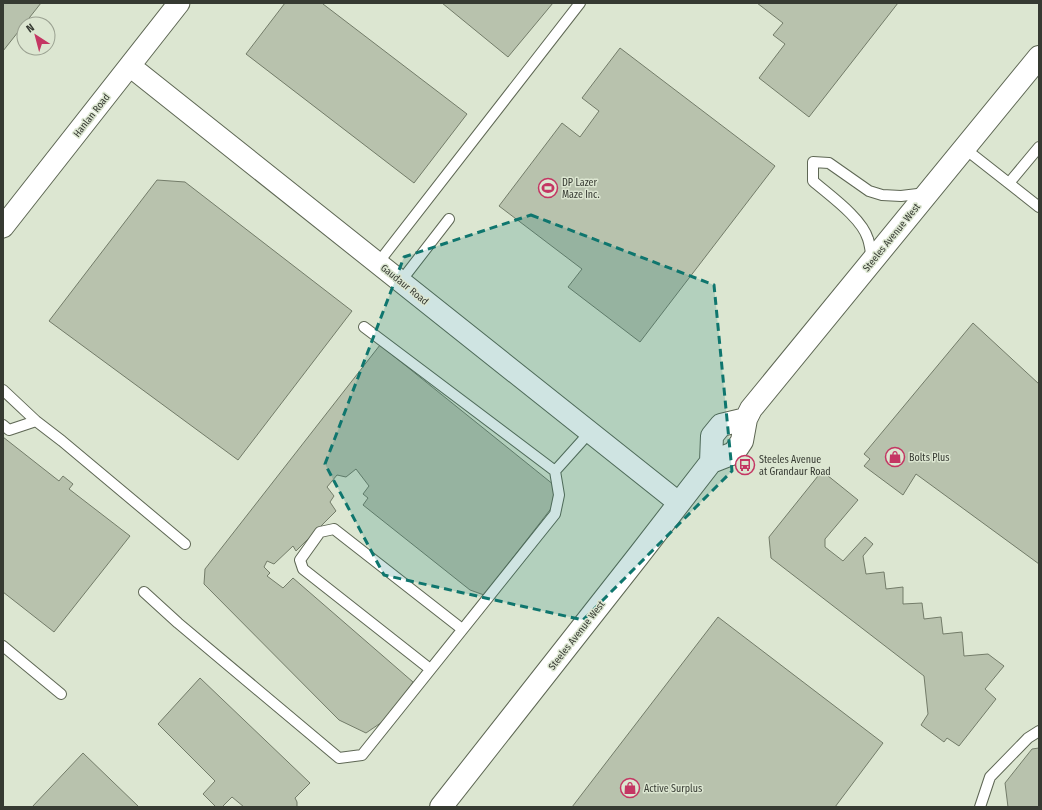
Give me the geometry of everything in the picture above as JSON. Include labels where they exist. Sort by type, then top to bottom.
[{"type":"main road","name":"Steeles Avenue West","points":[[441,807],[711,462],[712,436],[721,425],[746,419],[751,409],[872,260],[964,148],[1034,68]]},
{"type":"street","name":"Hanlan Road","points":[[3,227],[179,3]]},
{"type":"street","name":"Gaudaur Road","points":[[130,66],[679,503]]},
{"type":"lane","points":[[378,263],[580,3]]},
{"type":"lane","points":[[1009,184],[1036,158],[1039,147]]},
{"type":"lane","points":[[964,148],[1039,207]]},
{"type":"lane","points":[[872,260],[868,237],[859,223],[848,211],[813,181],[813,162],[829,163],[868,191],[882,195],[901,196],[928,193]]},
{"type":"lane","points":[[401,281],[449,219]]},
{"type":"lane","points":[[144,592],[178,623],[339,758],[362,755],[555,514],[559,495],[555,471],[364,327]]},
{"type":"lane","points":[[3,390],[36,421],[185,544]]},
{"type":"lane","points":[[3,425],[9,430],[36,421]]},
{"type":"lane","points":[[555,471],[590,432]]},
{"type":"lane","points":[[430,669],[303,569],[300,560],[320,532],[334,529],[462,629]]},
{"type":"lane","points":[[3,646],[61,694]]},
{"type":"lane","points":[[980,807],[990,777],[1028,738],[1039,731]]},
{"type":"highlighted area","points":[[531,215],[714,285],[732,471],[583,620],[384,575],[325,464],[404,257]]},
{"type":"building","points":[[3,3],[41,3],[31,16],[16,16],[16,35],[3,51]]},
{"type":"building","points":[[285,3],[324,3],[323,4],[467,114],[414,183],[246,54]]},
{"type":"building","points":[[442,3],[553,3],[508,57]]},
{"type":"building","points":[[757,3],[898,3],[809,117],[759,78],[785,44],[773,35],[783,23]]},
{"type":"building","points":[[620,48],[775,166],[640,342],[568,287],[582,269],[499,206],[562,123],[580,137],[599,111],[582,98]]},
{"type":"building","points":[[157,180],[185,182],[352,311],[238,460],[49,321]]},
{"type":"building","points":[[973,323],[1039,384],[1039,564],[916,474],[903,495],[864,466],[870,459],[864,454]]},
{"type":"building","points":[[380,345],[554,485],[553,506],[484,595],[470,590],[363,505],[368,498],[363,494],[369,486],[356,469],[346,477],[337,475],[327,487],[334,496],[330,502],[336,511],[296,551],[293,546],[274,564],[267,561],[264,567],[270,573],[267,576],[283,588],[293,578],[413,682],[388,718],[366,733],[339,720],[204,584],[205,569]]},
{"type":"building","points":[[3,437],[59,481],[63,476],[73,484],[69,489],[130,536],[54,632],[3,592]]},
{"type":"building","points":[[822,471],[858,500],[825,539],[825,547],[843,561],[865,537],[873,544],[863,556],[866,574],[884,572],[886,589],[903,587],[903,604],[922,603],[924,619],[941,617],[943,634],[962,632],[964,656],[988,654],[1004,666],[985,689],[996,699],[959,746],[947,738],[944,742],[921,725],[928,714],[924,676],[771,558],[769,537]]},
{"type":"building","points":[[718,617],[883,743],[835,807],[572,807]]},
{"type":"building","points":[[200,678],[310,783],[295,798],[297,807],[244,807],[232,797],[222,807],[216,807],[203,794],[215,781],[158,724]]},
{"type":"building","points":[[1039,748],[1039,807],[1008,807],[1005,783],[1032,749]]},
{"type":"building","points":[[83,753],[139,807],[32,807]]},
{"type":"place","name":"DP Lazer Maze Inc.","points":[[548,188]]},
{"type":"place","name":"Bolts Plus","points":[[895,457]]},
{"type":"place","name":"Steeles Avenue at Grandaur Road","points":[[745,465]]},
{"type":"place","name":"Active Surplus","points":[[630,788]]}]
